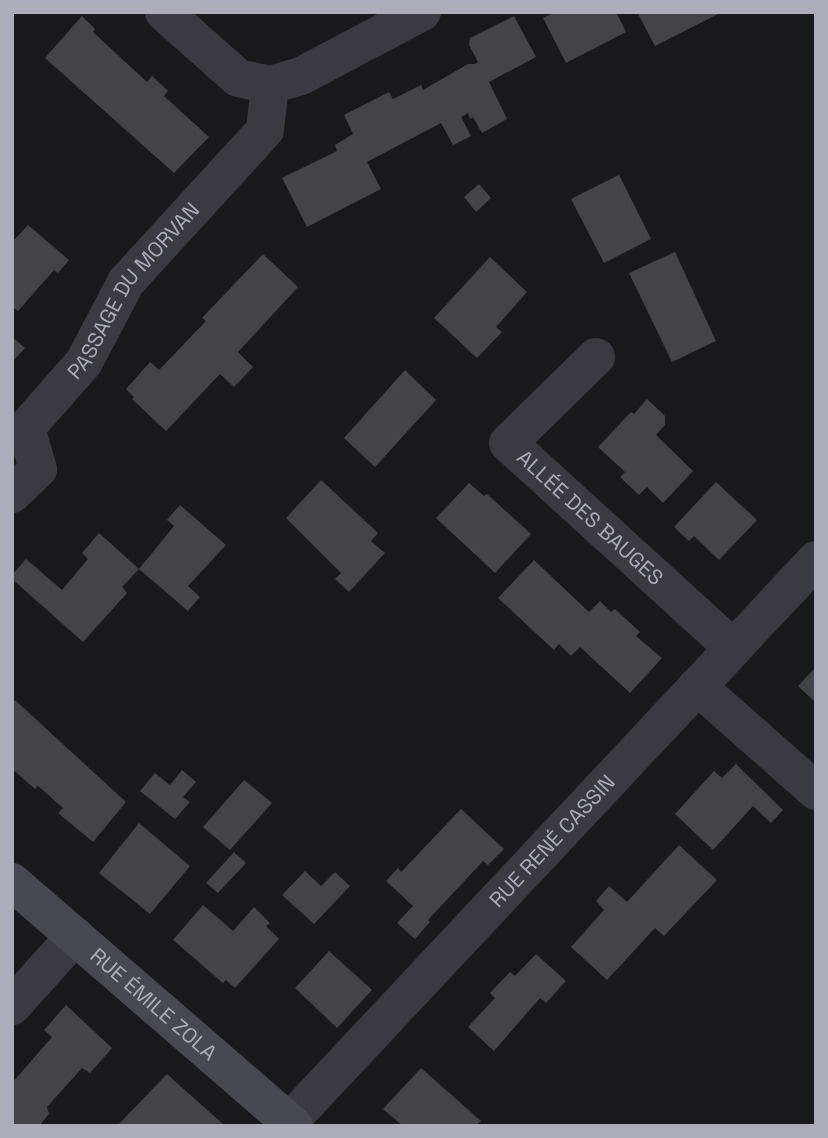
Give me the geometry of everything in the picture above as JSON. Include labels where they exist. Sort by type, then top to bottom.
[{"type":"street","points":[[164,12],[238,78],[270,85],[301,76],[422,12]]},
{"type":"street","name":"PASSAGE DU MORVAN","points":[[12,494],[38,469],[26,428],[84,362],[126,282],[265,130],[270,85]]},
{"type":"street","name":"ALLÉE DES BAUGES","points":[[596,357],[508,443],[732,647]]},
{"type":"street","name":"RUE RENÉ CASSIN","points":[[292,1124],[732,647],[816,560]]},
{"type":"street","points":[[697,686],[816,790]]},
{"type":"street","name":"RUE ÉMILE ZOLA","points":[[12,882],[292,1124]]},
{"type":"street","points":[[12,1006],[75,936]]},
{"type":"building","points":[[555,12],[616,12],[626,32],[566,63],[543,18]]},
{"type":"building","points":[[637,12],[722,12],[655,46]]},
{"type":"building","points":[[82,16],[95,29],[93,32],[147,82],[152,76],[168,91],[164,96],[209,137],[174,173],[45,58]]},
{"type":"building","points":[[514,16],[536,57],[489,82],[507,119],[482,133],[468,113],[461,117],[471,136],[453,145],[441,123],[367,162],[381,189],[307,227],[282,178],[337,151],[335,145],[353,134],[344,115],[389,92],[393,99],[421,85],[423,90],[468,64],[478,62],[469,45],[470,38]]},
{"type":"building","points":[[619,175],[651,239],[604,263],[571,199]]},
{"type":"building","points":[[479,184],[491,198],[476,212],[464,197]]},
{"type":"building","points":[[28,225],[69,260],[58,273],[54,270],[18,311],[12,307],[12,242]]},
{"type":"building","points":[[675,252],[716,341],[672,362],[629,273]]},
{"type":"building","points":[[263,254],[298,287],[238,352],[253,367],[234,387],[220,374],[166,431],[132,399],[134,397],[126,389],[150,362],[159,370],[206,321],[202,318]]},
{"type":"building","points":[[490,257],[527,292],[496,327],[502,332],[477,358],[434,318]]},
{"type":"building","points":[[12,337],[25,348],[12,362]]},
{"type":"building","points":[[405,370],[436,400],[375,467],[344,438]]},
{"type":"building","points":[[647,399],[665,416],[665,425],[656,435],[693,471],[663,503],[647,487],[639,495],[620,477],[625,472],[598,447]]},
{"type":"building","points":[[321,480],[378,533],[371,541],[385,553],[349,592],[335,579],[341,573],[286,518]]},
{"type":"building","points":[[716,482],[757,520],[719,560],[694,536],[689,541],[674,527]]},
{"type":"building","points":[[469,483],[484,496],[487,494],[531,534],[495,573],[436,518]]},
{"type":"building","points":[[180,505],[226,545],[188,586],[200,597],[188,611],[139,569],[174,526],[167,520]]},
{"type":"building","points":[[99,533],[139,569],[122,587],[127,593],[83,642],[12,579],[12,575],[26,559],[62,590],[88,559],[82,553]]},
{"type":"building","points":[[534,560],[589,612],[600,601],[611,612],[615,609],[640,632],[636,636],[662,658],[630,693],[580,647],[571,656],[559,644],[554,650],[498,598]]},
{"type":"building","points":[[816,667],[816,703],[798,686]]},
{"type":"building","points":[[15,700],[126,802],[93,842],[58,813],[63,808],[38,786],[35,789],[12,769],[12,703]]},
{"type":"building","points":[[736,764],[783,810],[771,823],[753,806],[713,850],[675,814],[714,771],[722,778]]},
{"type":"building","points":[[182,770],[196,782],[183,797],[190,802],[175,819],[140,791],[155,773],[170,785]]},
{"type":"building","points":[[244,780],[272,803],[230,850],[203,827]]},
{"type":"building","points":[[461,809],[504,849],[488,865],[483,861],[428,920],[430,922],[415,939],[397,923],[413,906],[386,881],[398,868],[401,872]]},
{"type":"building","points":[[139,823],[190,866],[150,914],[99,873]]},
{"type":"building","points":[[679,845],[717,880],[664,936],[655,928],[607,980],[571,947],[604,910],[596,901],[609,886],[627,902]]},
{"type":"building","points":[[234,852],[246,863],[218,893],[206,883]]},
{"type":"building","points":[[305,871],[321,886],[335,872],[350,886],[314,924],[282,895]]},
{"type":"building","points":[[203,905],[233,931],[254,907],[270,923],[266,926],[279,939],[235,988],[226,980],[223,983],[173,940]]},
{"type":"building","points":[[329,951],[372,990],[337,1028],[295,988]]},
{"type":"building","points":[[536,954],[566,981],[546,1003],[540,998],[494,1051],[468,1027],[495,998],[490,993],[510,972],[515,976]]},
{"type":"building","points":[[66,1005],[112,1048],[90,1073],[82,1068],[47,1107],[49,1114],[39,1126],[12,1126],[12,1083],[52,1037],[44,1030]]},
{"type":"building","points":[[421,1068],[481,1121],[476,1126],[403,1126],[383,1109]]},
{"type":"building","points":[[167,1074],[225,1126],[117,1126]]}]
